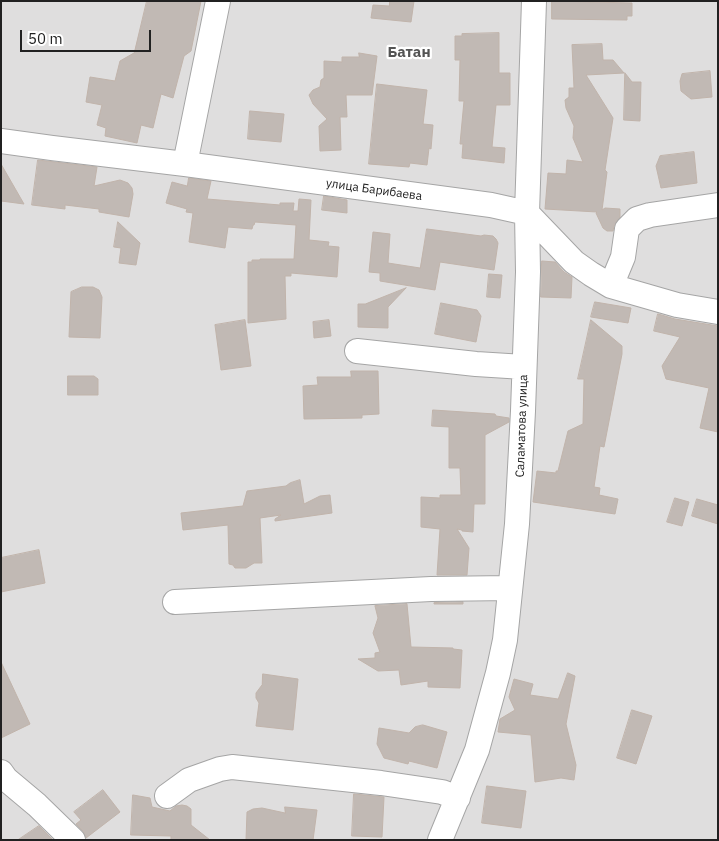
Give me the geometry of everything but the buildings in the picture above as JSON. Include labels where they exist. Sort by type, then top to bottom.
[{"type":"street","points":[[184,164],[218,1]]},
{"type":"street","name":"Саламатова улица","points":[[440,840],[477,750],[505,640],[517,524],[523,411],[534,1]]},
{"type":"street","name":"улица Барибаева","points":[[1,140],[491,205],[527,213]]},
{"type":"street","points":[[611,286],[623,257],[627,228],[637,219],[650,215],[718,205]]},
{"type":"street","points":[[527,213],[574,262],[611,286],[677,305],[718,312]]},
{"type":"street","points":[[357,351],[476,364],[524,366]]},
{"type":"street","points":[[175,602],[431,589],[510,588]]},
{"type":"street","points":[[167,796],[189,780],[220,768],[232,767],[382,783],[442,792],[458,798]]},
{"type":"street","points":[[1,772],[6,779],[37,805],[73,840]]},
{"type":"shaded area","points":[[1,1],[718,1],[718,840],[1,840]]},
{"type":"district","name":"Батан","points":[[409,53]]}]
